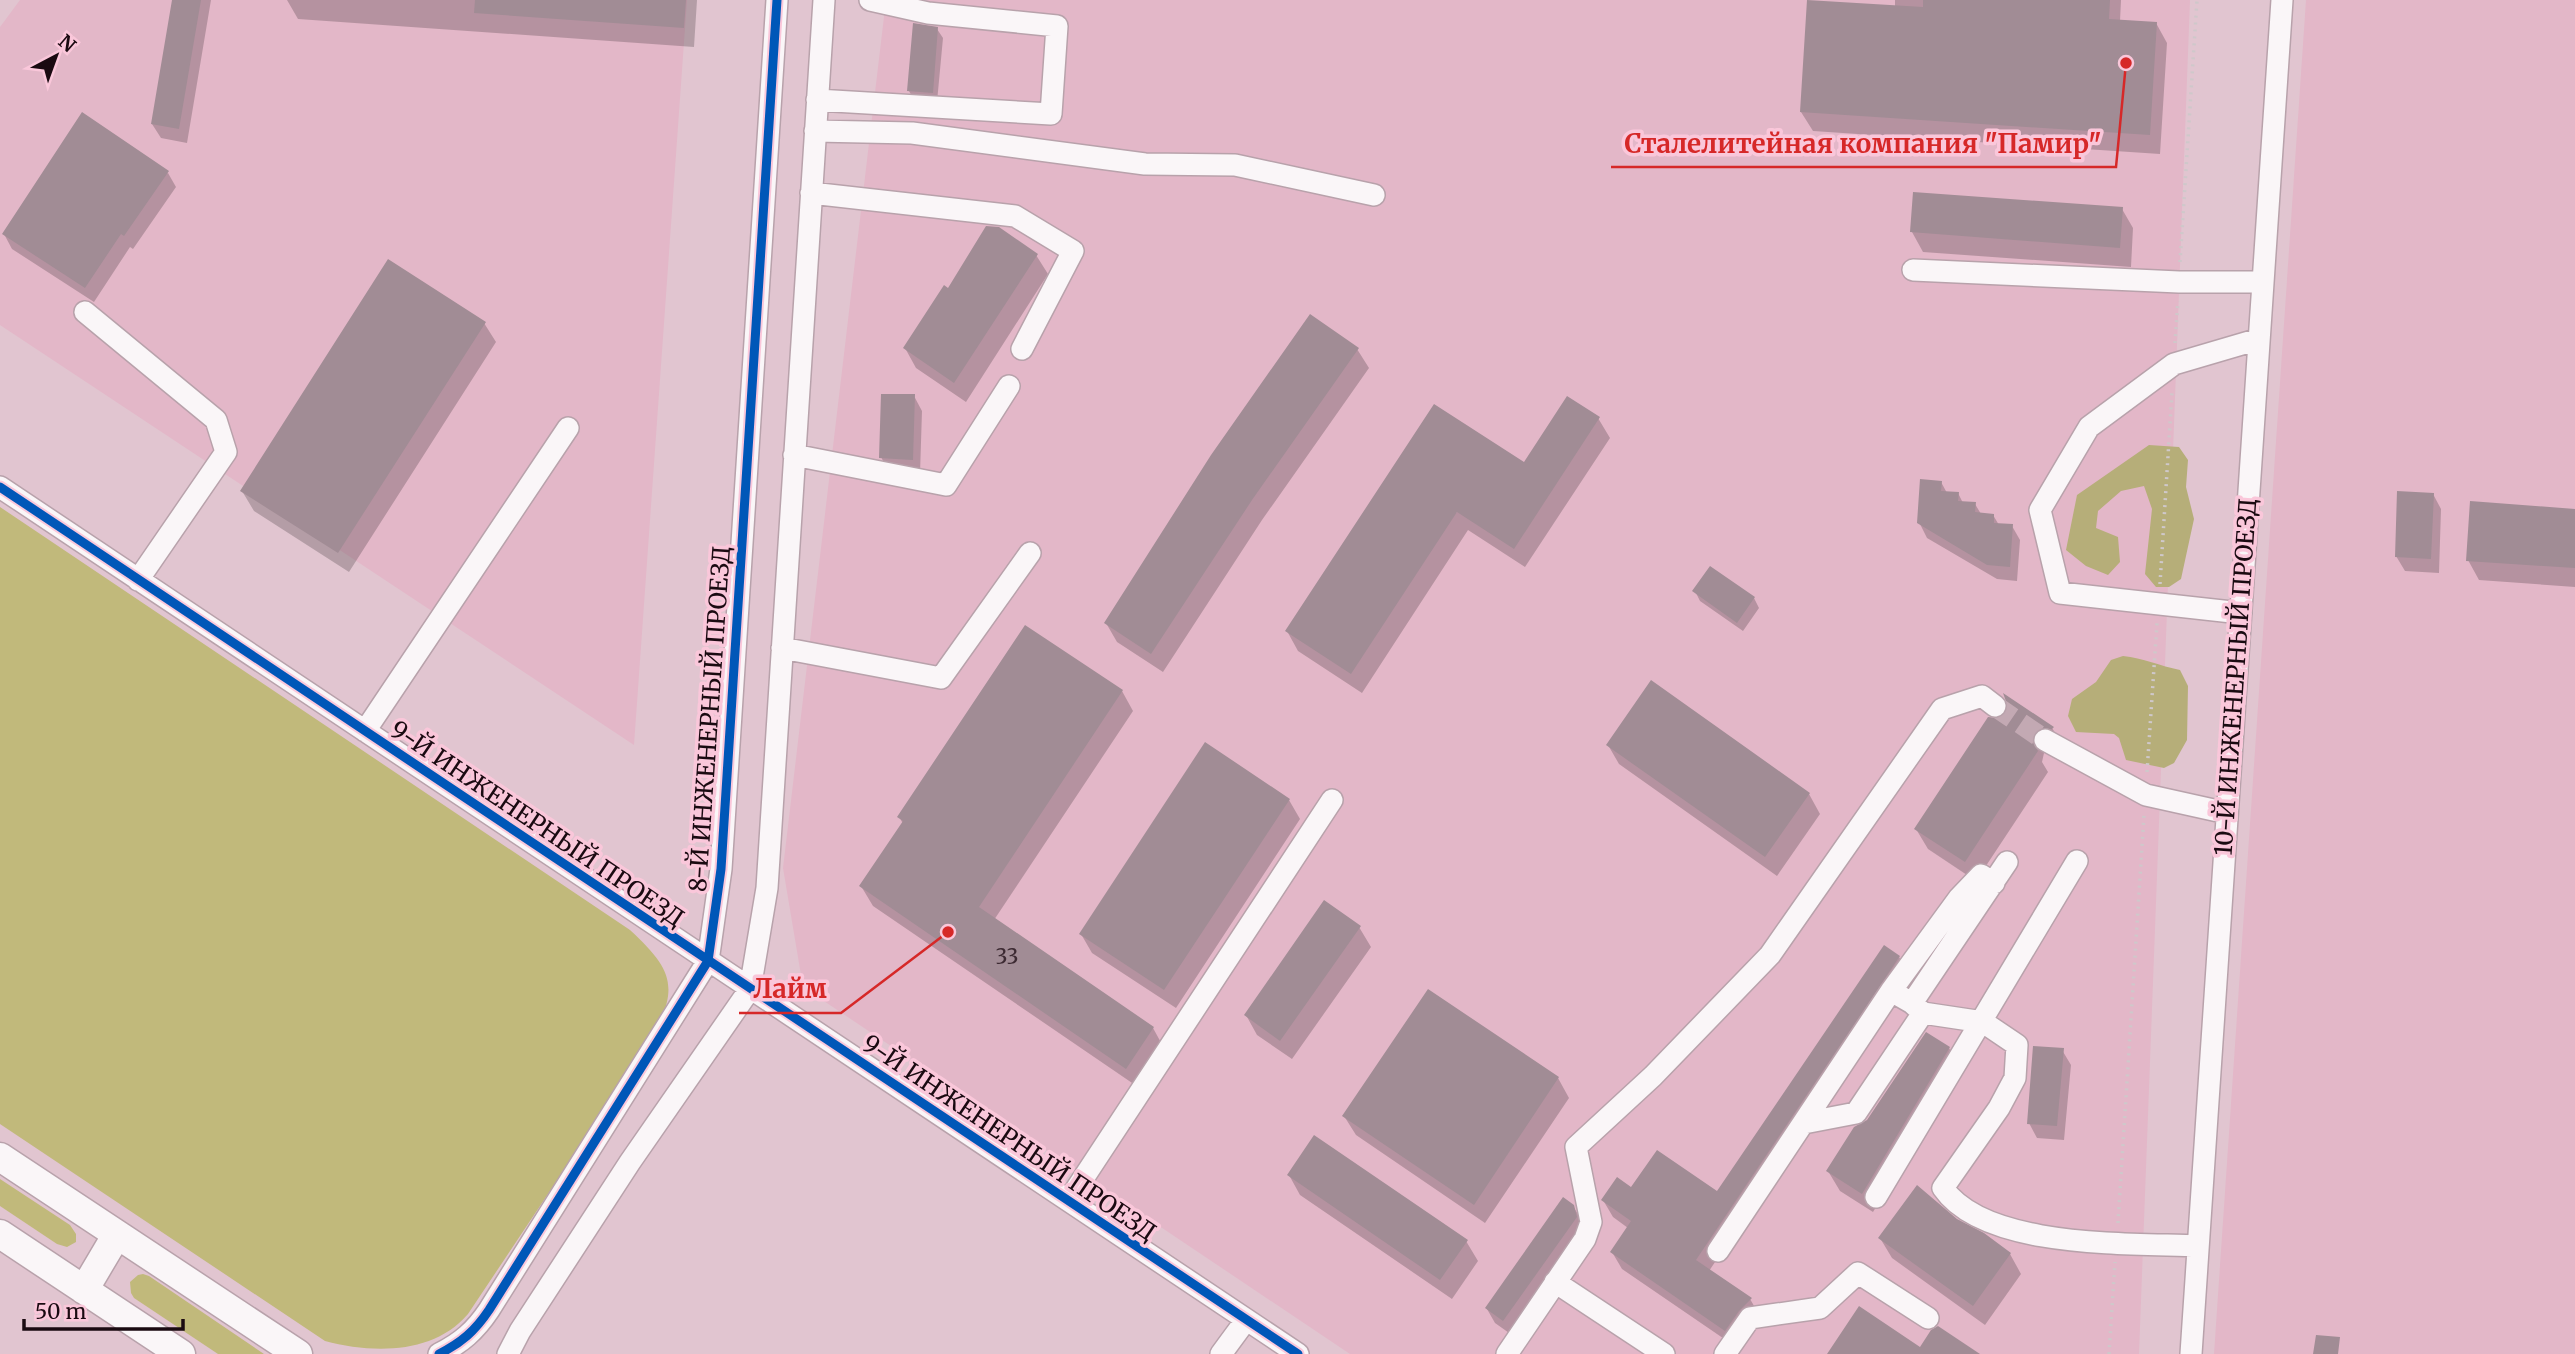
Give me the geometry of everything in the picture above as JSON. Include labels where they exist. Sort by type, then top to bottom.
[{"type":"main road","points":[[0,1157],[298,1354]]},
{"type":"main road","points":[[0,1234],[181,1354]]},
{"type":"main road","points":[[84,1290],[117,1236]]},
{"type":"street","name":"8-Й ИНЖЕНЕРНЫЙ ПРОЕЗД","points":[[439,1354],[458,1345],[476,1329],[708,961],[721,870],[777,0]]},
{"type":"street","points":[[508,1354],[520,1331],[630,1162],[750,989],[767,888],[824,0]]},
{"type":"street","points":[[817,100],[1051,114],[1057,26],[928,13],[870,0]]},
{"type":"street","name":"10-Й ИНЖЕНЕРНЫЙ ПРОЕЗД","points":[[2191,1354],[2282,0]]},
{"type":"street","points":[[815,131],[912,133],[1144,164],[1234,166],[1374,195]]},
{"type":"street","points":[[811,193],[1015,216],[1073,251],[1022,349]]},
{"type":"street","points":[[1913,270],[2179,282],[2263,282]]},
{"type":"street","points":[[85,312],[216,420],[226,452],[138,580]]},
{"type":"street","points":[[2241,613],[2060,593],[2040,510],[2089,427],[2174,364],[2259,339]]},
{"type":"street","points":[[794,455],[946,485],[1009,386]]},
{"type":"street","points":[[365,731],[568,428]]},
{"type":"street","name":"9-Й ИНЖЕНЕРНЫЙ ПРОЕЗД","points":[[0,487],[1298,1354]]},
{"type":"street","points":[[782,648],[941,678],[1030,553]]},
{"type":"street","points":[[1507,1354],[1585,1239],[1591,1222],[1576,1147],[1653,1076],[1770,956],[1942,709],[1982,696],[1995,706]]},
{"type":"street","points":[[2045,740],[2146,795],[2227,813]]},
{"type":"street","points":[[1069,1200],[1332,800]]},
{"type":"street","points":[[1876,1197],[2077,861]]},
{"type":"street","points":[[1804,1123],[1856,1112],[2007,862]]},
{"type":"street","points":[[1718,1251],[1891,991],[1959,898],[1980,875],[1994,883]]},
{"type":"street","points":[[1891,991],[1917,1008],[1983,1022],[2017,1045],[2015,1078],[1999,1108],[1943,1188],[1950,1198],[1992,1224],[2039,1237],[2198,1246]]},
{"type":"street","points":[[1725,1354],[1750,1318],[1820,1308],[1858,1273],[1928,1318]]},
{"type":"street","points":[[1555,1282],[1664,1354]]},
{"type":"street","points":[[1221,1354],[1246,1320]]},
{"type":"path","points":[[2109,1354],[2197,0]]},
{"type":"shaded area","points":[[20,0],[687,0],[634,745],[0,325],[0,27]]},
{"type":"shaded area","points":[[886,0],[2190,0],[2139,1354],[1350,1354],[803,987],[783,868]]},
{"type":"shaded area","points":[[2306,0],[2575,0],[2575,1354],[2214,1354]]},
{"type":"shaded area","points":[[2149,445],[2179,447],[2188,460],[2186,487],[2194,519],[2181,579],[2169,587],[2156,587],[2145,574],[2152,509],[2144,486],[2121,491],[2098,511],[2096,528],[2118,537],[2120,562],[2108,575],[2086,566],[2066,550],[2077,495]]},
{"type":"shaded area","points":[[0,507],[630,930],[663,968],[668,991],[666,1005],[652,1038],[468,1314],[438,1337],[421,1344],[383,1349],[325,1341],[0,1124]]},
{"type":"shaded area","points":[[2123,656],[2180,670],[2188,686],[2187,740],[2174,763],[2164,768],[2126,760],[2119,738],[2114,734],[2076,732],[2068,716],[2072,699],[2096,682],[2111,660]]},
{"type":"shaded area","points":[[0,1179],[70,1225],[76,1234],[76,1242],[67,1247],[57,1244],[0,1206]]},
{"type":"shaded area","points":[[143,1274],[264,1354],[218,1354],[134,1298],[130,1282]]},
{"type":"building","points":[[172,0],[201,0],[179,129],[151,124]]},
{"type":"building","points":[[475,0],[686,0],[684,28],[474,13]]},
{"type":"building","points":[[1807,0],[1923,7],[1923,0],[2110,0],[2109,19],[2157,22],[2150,135],[1800,112]]},
{"type":"building","points":[[913,23],[938,27],[933,93],[907,91]]},
{"type":"building","points":[[82,112],[169,171],[124,236],[121,234],[85,288],[2,234]]},
{"type":"building","points":[[1913,192],[2123,207],[2120,248],[1910,232]]},
{"type":"building","points":[[986,226],[999,227],[1038,254],[954,383],[903,348],[944,285],[948,288]]},
{"type":"building","points":[[388,259],[486,322],[338,553],[240,491]]},
{"type":"building","points":[[1310,314],[1359,348],[1252,500],[1151,654],[1104,623],[1211,455]]},
{"type":"building","points":[[881,394],[915,394],[913,460],[879,458]]},
{"type":"building","points":[[1567,396],[1600,417],[1514,549],[1457,512],[1351,674],[1285,631],[1434,404],[1524,462]]},
{"type":"building","points":[[1920,479],[1942,481],[1941,491],[1959,492],[1958,501],[1976,502],[1975,512],[1994,514],[1994,523],[2013,524],[2010,567],[1987,565],[1917,523]]},
{"type":"building","points":[[2397,491],[2434,493],[2431,559],[2395,557]]},
{"type":"building","points":[[2470,501],[2575,509],[2575,568],[2466,561]]},
{"type":"building","points":[[1710,566],[1755,597],[1737,623],[1692,591]]},
{"type":"building","points":[[1025,625],[1123,690],[979,907],[1154,1027],[1126,1069],[859,886],[903,821],[897,817]]},
{"type":"building","points":[[1651,680],[1810,793],[1765,857],[1606,745]]},
{"type":"building","points":[[2003,693],[2054,727],[2039,729],[2034,733],[2032,741],[2038,751],[1965,862],[1914,829],[1988,717],[1999,718],[2006,713],[2008,707]]},
{"type":"building","points":[[1205,742],[1290,799],[1164,990],[1079,934]]},
{"type":"building","points":[[1324,900],[1361,926],[1280,1041],[1244,1015]]},
{"type":"building","points":[[1884,945],[1900,956],[1696,1260],[1752,1298],[1725,1331],[1610,1252],[1631,1221],[1601,1200],[1617,1177],[1631,1187],[1657,1150],[1717,1191]]},
{"type":"building","points":[[1428,989],[1559,1077],[1474,1205],[1342,1116]]},
{"type":"building","points":[[1926,1032],[1950,1047],[1862,1194],[1826,1171],[1854,1127],[1867,1120]]},
{"type":"building","points":[[2033,1046],[2064,1048],[2057,1126],[2027,1124]]},
{"type":"building","points":[[1314,1135],[1468,1240],[1440,1280],[1287,1175]]},
{"type":"building","points":[[1917,1185],[1957,1219],[1984,1233],[2011,1253],[1973,1306],[1878,1238]]},
{"type":"building","points":[[1563,1197],[1574,1205],[1577,1217],[1503,1321],[1485,1308]]},
{"type":"building","points":[[1859,1306],[1920,1347],[1931,1330],[1938,1326],[1980,1354],[1827,1354]]},
{"type":"building","points":[[2316,1335],[2340,1337],[2338,1354],[2313,1354]]},
{"type":"tunnel","points":[[1995,706],[2045,740]]},
{"type":"cycle path","points":[[439,1354],[467,1336],[489,1310],[708,961],[721,869],[777,0]]},
{"type":"cycle path","points":[[0,487],[1298,1354]]},
{"type":"place","name":"Сталелитейная компания \"Памир\"","points":[[2126,63]]},
{"type":"place","name":"Лайм","points":[[948,932]]}]
